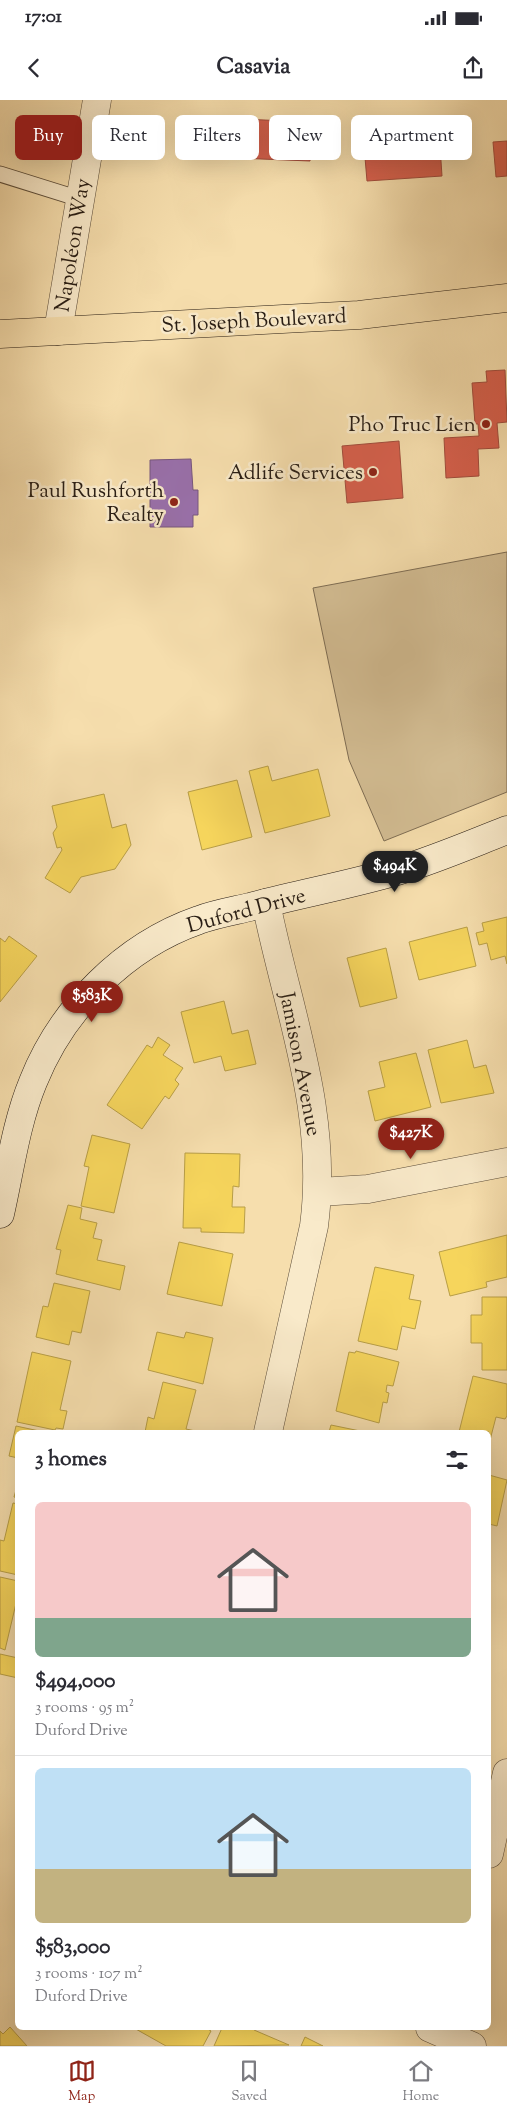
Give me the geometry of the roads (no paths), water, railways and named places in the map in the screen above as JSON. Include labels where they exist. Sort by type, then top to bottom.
[{"type":"main road","name":"St. Joseph Boulevard","points":[[0,334],[359,315],[507,298]]},
{"type":"street","name":"Napoléon Way","points":[[58,331],[97,100]]},
{"type":"street","name":"Duford Drive","points":[[0,1214],[32,1083],[55,1037],[86,997],[108,974],[159,938],[200,919],[397,870],[507,830]]},
{"type":"street","name":"Jamison Avenue","points":[[266,903],[309,1082],[316,1125],[319,1192],[311,1243],[268,1430]]},
{"type":"street","points":[[319,1192],[368,1189],[507,1162]]},
{"type":"street","points":[[491,1845],[507,1773]]},
{"type":"street","points":[[440,2030],[472,2046]]},
{"type":"lane","points":[[0,174],[80,199]]},
{"type":"place","name":"Pho Truc Lien","points":[[486,424]]},
{"type":"place","name":"Adlife Services","points":[[373,472]]},
{"type":"place","name":"Paul Rushforth Realty","points":[[174,502]]}]
